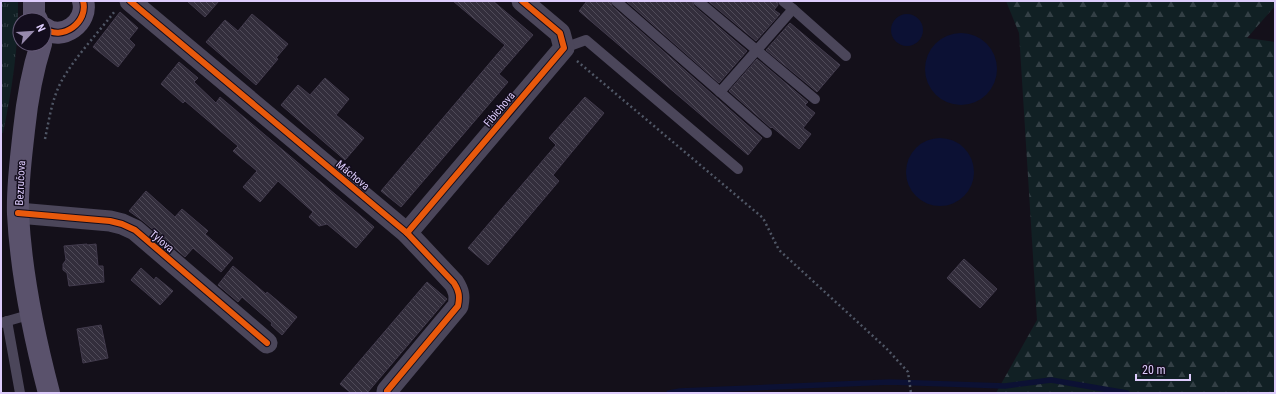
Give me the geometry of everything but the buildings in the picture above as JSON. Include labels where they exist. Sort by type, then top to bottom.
[{"type":"main road","points":[[34,1],[34,12]]},
{"type":"main road","points":[[52,33],[64,32],[79,22],[83,14],[83,1]]},
{"type":"main road","name":"Bezručova","points":[[38,52],[27,106],[19,170],[18,213],[23,267],[49,393]]},
{"type":"street","points":[[522,1],[560,33],[564,48]]},
{"type":"street","name":"Máchova","points":[[124,4],[407,233],[454,283],[459,291],[460,298],[458,306],[387,391]]},
{"type":"street","name":"Fibichova","points":[[407,233],[564,48]]},
{"type":"street","name":"Tylova","points":[[18,213],[110,221],[135,230],[267,343]]},
{"type":"lane","points":[[616,1],[767,133]]},
{"type":"lane","points":[[698,1],[815,99]]},
{"type":"lane","points":[[784,1],[846,56]]},
{"type":"lane","points":[[720,92],[793,9]]},
{"type":"lane","points":[[564,48],[586,40],[738,169]]},
{"type":"lane","points":[[20,393],[4,322],[32,314]]},
{"type":"path","points":[[44,143],[60,83],[72,65],[124,4]]},
{"type":"path","points":[[564,48],[573,58],[763,218],[779,250],[886,348],[908,372],[912,393]]},
{"type":"green space","points":[[1,1],[18,1],[18,12],[12,12],[12,52],[15,52],[14,67],[3,133],[1,133]]},
{"type":"green space","points":[[1006,1],[1275,1],[1275,6],[1247,38],[1275,42],[1275,393],[996,393],[1037,320],[1019,33]]},
{"type":"shaded area","points":[[907,14],[916,17],[920,21],[923,30],[920,39],[916,43],[907,46],[898,43],[894,39],[891,30],[894,21],[898,17]]},
{"type":"shaded area","points":[[961,33],[981,39],[991,49],[997,69],[991,89],[981,99],[961,105],[941,99],[931,89],[925,69],[931,49],[941,39]]},
{"type":"shaded area","points":[[940,138],[953,141],[964,148],[971,159],[974,172],[971,185],[964,196],[953,203],[940,206],[927,203],[916,196],[909,185],[906,172],[909,159],[916,148],[927,141]]},
{"type":"waterway","points":[[669,393],[680,391],[890,382],[1005,386],[1051,380],[1127,393]]},
{"type":"cycle path","points":[[52,32],[59,33],[66,31],[78,22],[84,9],[83,1]]},
{"type":"cycle path","points":[[130,1],[407,233],[454,283],[459,294],[458,306],[387,391]]},
{"type":"cycle path","points":[[407,233],[564,48],[560,33],[522,1]]},
{"type":"cycle path","points":[[18,213],[110,221],[122,224],[135,230],[267,343]]}]
